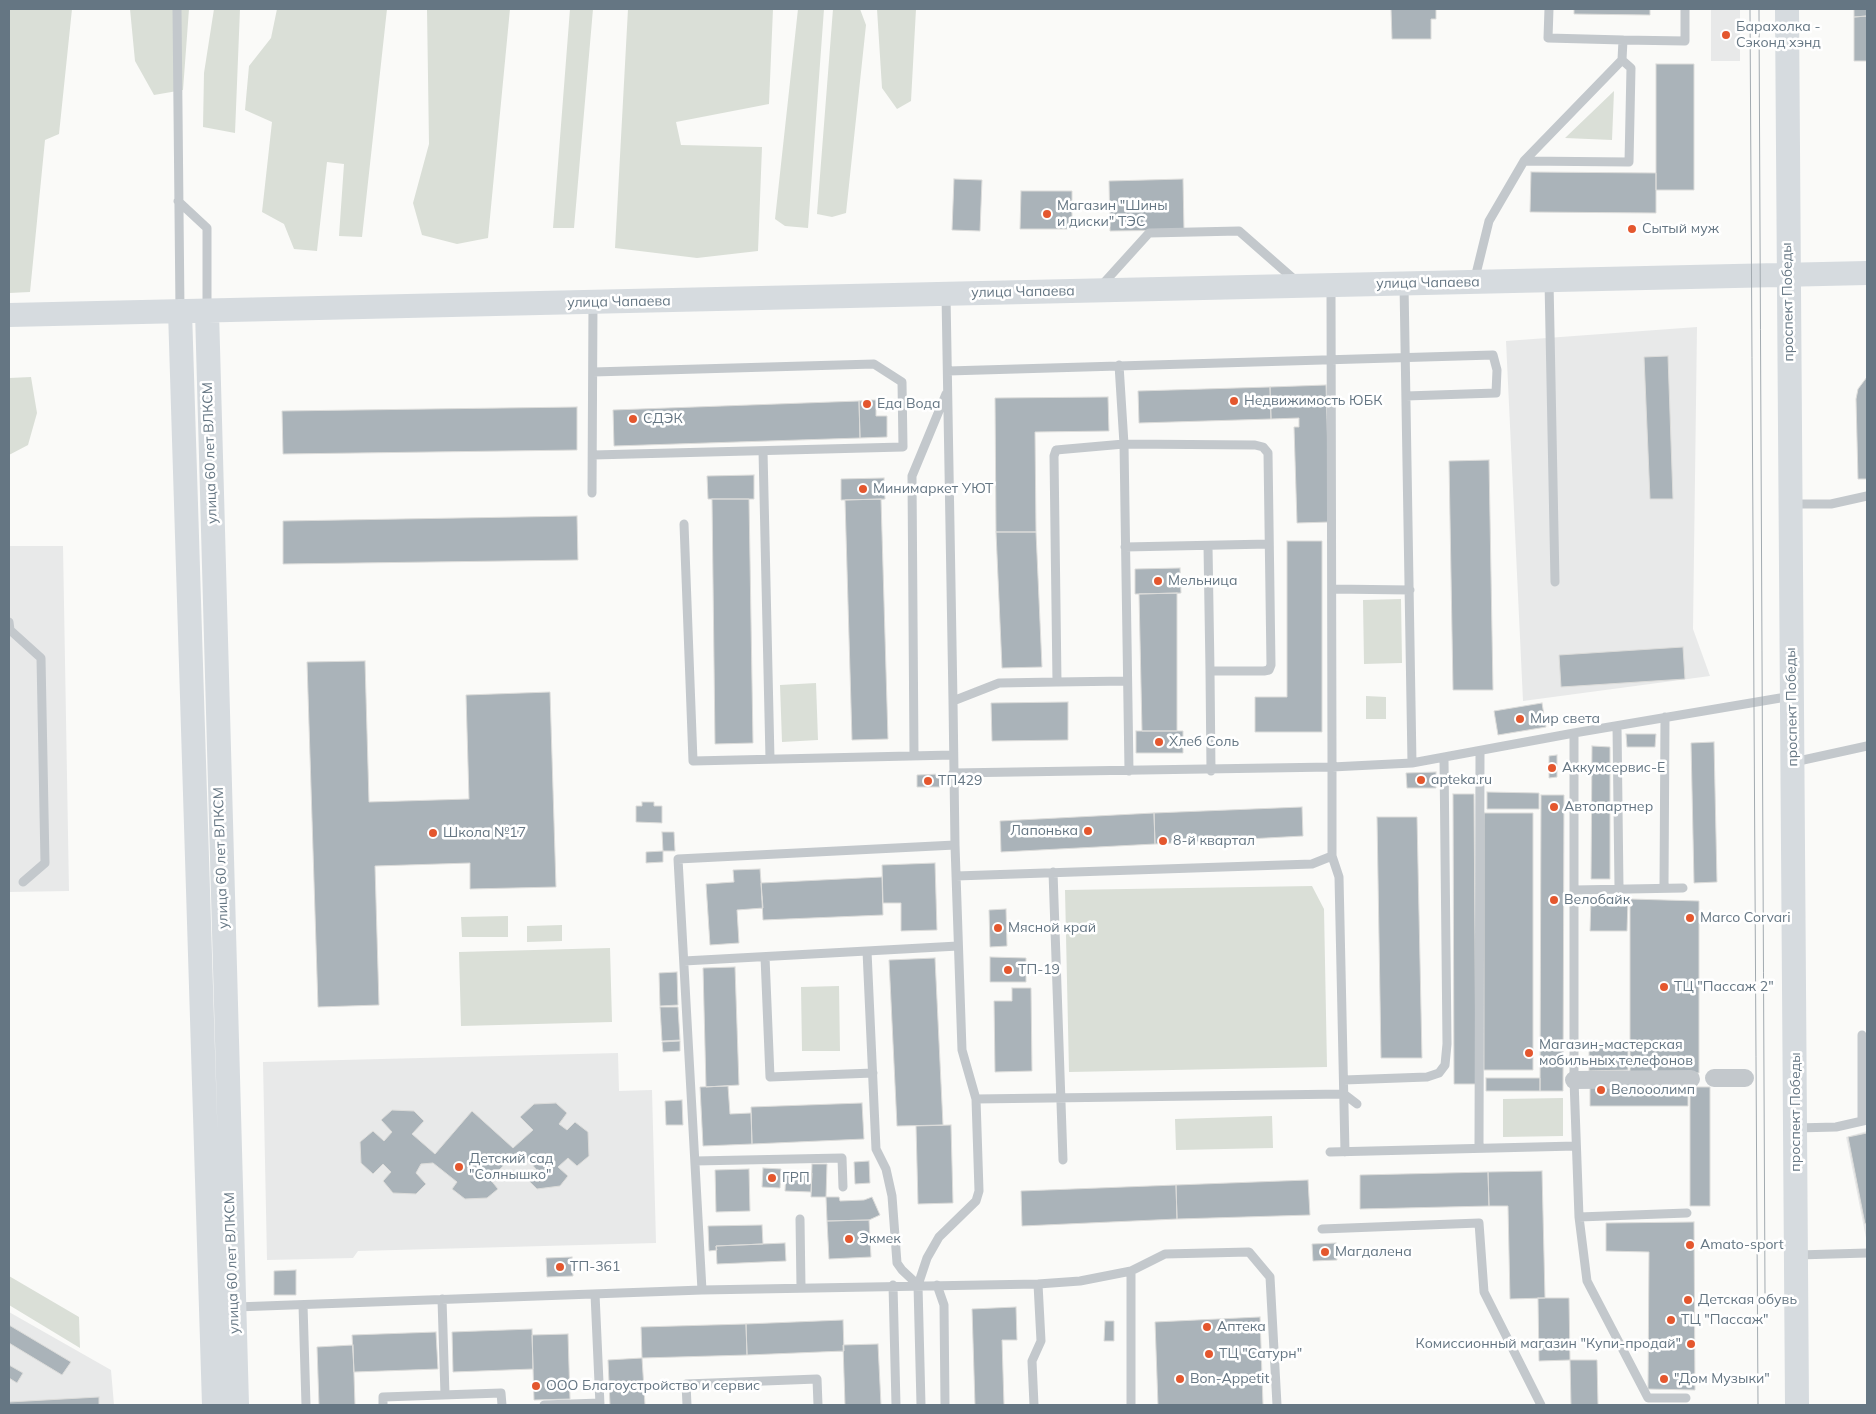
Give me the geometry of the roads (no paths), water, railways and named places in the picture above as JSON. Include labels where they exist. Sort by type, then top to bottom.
[{"type":"street","name":"проспект Победы","points":[[1787,9],[1797,1405]]},
{"type":"street","name":"улица Чапаева","points":[[9,315],[1867,273]]},
{"type":"street","name":"улица 60 лет ВЛКСМ","points":[[180,311],[214,1405]]},
{"type":"street","name":"улица 60 лет ВЛКСМ","points":[[207,311],[236,1405]]},
{"type":"street","points":[[1714,1078],[1745,1078]]},
{"type":"street","points":[[1574,1080],[1691,1079]]},
{"type":"lane","points":[[177,9],[180,311]]},
{"type":"lane","points":[[1549,9],[1548,38],[1685,41],[1685,9]]},
{"type":"lane","points":[[1474,282],[1489,221],[1524,161],[1622,60],[1623,40]]},
{"type":"lane","points":[[1524,161],[1629,162],[1631,68],[1622,60]]},
{"type":"lane","points":[[178,201],[207,228],[207,311]]},
{"type":"lane","points":[[1097,291],[1149,233],[1239,231],[1302,286]]},
{"type":"lane","points":[[1549,280],[1555,582]]},
{"type":"lane","points":[[1404,284],[1412,763]]},
{"type":"lane","points":[[1331,285],[1332,856],[1339,877],[1345,1152]]},
{"type":"lane","points":[[921,1405],[918,1285],[927,1258],[939,1237],[976,1201],[979,1191],[976,1099],[962,1050],[958,946],[953,773],[946,294]]},
{"type":"lane","points":[[592,493],[593,302]]},
{"type":"lane","points":[[948,371],[1493,355],[1497,370],[1496,393],[1406,396]]},
{"type":"lane","points":[[592,455],[903,447],[902,382],[874,364],[593,372]]},
{"type":"lane","points":[[1119,365],[1124,444],[1129,771]]},
{"type":"lane","points":[[914,755],[912,476],[948,389]]},
{"type":"lane","points":[[1057,682],[1054,456],[1056,450],[1062,448],[1124,444],[1255,444],[1263,447],[1268,453],[1269,670],[1210,671]]},
{"type":"lane","points":[[763,451],[770,759]]},
{"type":"lane","points":[[1791,504],[1831,504],[1867,496]]},
{"type":"lane","points":[[684,524],[693,761],[953,754]]},
{"type":"lane","points":[[1125,547],[1269,544]]},
{"type":"lane","points":[[1208,546],[1211,771]]},
{"type":"lane","points":[[1332,589],[1410,590]]},
{"type":"lane","points":[[9,622],[10,630],[41,658],[46,863],[22,882]]},
{"type":"lane","points":[[953,701],[999,683],[1128,681]]},
{"type":"lane","points":[[953,773],[1211,771],[1412,763],[1792,696]]},
{"type":"lane","points":[[1664,888],[1665,717]]},
{"type":"lane","points":[[1616,726],[1619,888]]},
{"type":"lane","points":[[1574,733],[1574,1080],[1579,1217],[1587,1281],[1648,1398],[1686,1398]]},
{"type":"lane","points":[[1793,762],[1867,746]]},
{"type":"lane","points":[[1479,1148],[1480,751]]},
{"type":"lane","points":[[1344,1080],[1427,1077],[1439,1073],[1445,1065],[1447,1044],[1444,758]]},
{"type":"lane","points":[[702,1290],[678,859],[955,845]]},
{"type":"lane","points":[[956,876],[1312,864],[1332,856]]},
{"type":"lane","points":[[1053,872],[1063,1160]]},
{"type":"lane","points":[[1575,890],[1682,888]]},
{"type":"lane","points":[[684,961],[958,946]]},
{"type":"lane","points":[[867,951],[876,1149],[886,1169],[892,1196],[897,1263],[918,1285]]},
{"type":"lane","points":[[765,957],[770,1077],[873,1073]]},
{"type":"lane","points":[[1796,1128],[1836,1127],[1865,1121],[1862,1035]]},
{"type":"lane","points":[[976,1099],[1344,1094],[1357,1104]]},
{"type":"lane","points":[[1330,1152],[1576,1146]]},
{"type":"lane","points":[[695,1160],[842,1158],[843,1187]]},
{"type":"lane","points":[[1579,1217],[1687,1212]]},
{"type":"lane","points":[[800,1219],[801,1287]]},
{"type":"lane","points":[[1322,1229],[1478,1223],[1484,1292],[1541,1405]]},
{"type":"lane","points":[[233,1307],[801,1287],[1038,1284],[1080,1280],[1131,1271],[1164,1254],[1249,1252],[1270,1277],[1277,1405]]},
{"type":"lane","points":[[1797,1256],[1867,1253]]},
{"type":"lane","points":[[1131,1271],[1131,1405]]},
{"type":"lane","points":[[1034,1405],[1032,1361],[1041,1342],[1038,1284]]},
{"type":"lane","points":[[893,1285],[896,1405]]},
{"type":"lane","points":[[937,1285],[944,1305],[945,1405]]},
{"type":"lane","points":[[544,1405],[600,1404],[595,1294]]},
{"type":"lane","points":[[442,1299],[445,1395]]},
{"type":"lane","points":[[303,1305],[306,1405]]},
{"type":"lane","points":[[687,1405],[686,1384],[817,1379],[818,1405]]},
{"type":"lane","points":[[383,1405],[383,1397],[501,1393],[502,1405]]},
{"type":"tram line","points":[[1750,9],[1758,1405]]},
{"type":"tram line","points":[[1759,9],[1765,1293]]},
{"type":"place","name":"Барахолка - Сэконд хэнд","points":[[1726,35]]},
{"type":"place","name":"Магазин \"Шины и диски\" ТЭС","points":[[1047,214]]},
{"type":"place","name":"Сытый муж","points":[[1632,229]]},
{"type":"place","name":"Недвижимость ЮБК","points":[[1234,401]]},
{"type":"place","name":"Еда Вода","points":[[867,404]]},
{"type":"place","name":"СДЭК","points":[[633,419]]},
{"type":"place","name":"Минимаркет УЮТ","points":[[863,489]]},
{"type":"place","name":"Мельница","points":[[1158,581]]},
{"type":"place","name":"Мир света","points":[[1520,719]]},
{"type":"place","name":"Хлеб Соль","points":[[1159,742]]},
{"type":"place","name":"Аккумсервис-Е","points":[[1552,768]]},
{"type":"place","name":"apteka.ru","points":[[1421,780]]},
{"type":"place","name":"ТП429","points":[[928,781]]},
{"type":"place","name":"Автопартнер","points":[[1554,807]]},
{"type":"place","name":"Лапонька","points":[[1088,831]]},
{"type":"place","name":"Школа №17","points":[[433,833]]},
{"type":"place","name":"8-й квартал","points":[[1163,841]]},
{"type":"place","name":"Велобайк","points":[[1554,900]]},
{"type":"place","name":"Marco Corvari","points":[[1690,918]]},
{"type":"place","name":"Мясной край","points":[[998,928]]},
{"type":"place","name":"ТП-19","points":[[1008,970]]},
{"type":"place","name":"ТЦ \"Пассаж 2\"","points":[[1664,987]]},
{"type":"place","name":"Магазин-мастерская мобильных телефонов","points":[[1529,1053]]},
{"type":"place","name":"Велооолимп","points":[[1601,1090]]},
{"type":"place","name":"Детский сад \"Солнышко\"","points":[[459,1167]]},
{"type":"place","name":"ГРП","points":[[772,1178]]},
{"type":"place","name":"Экмек","points":[[849,1239]]},
{"type":"place","name":"Amato-sport","points":[[1690,1245]]},
{"type":"place","name":"Магдалена","points":[[1325,1252]]},
{"type":"place","name":"ТП-361","points":[[560,1267]]},
{"type":"place","name":"Детская обувь","points":[[1688,1300]]},
{"type":"place","name":"ТЦ \"Пассаж\"","points":[[1671,1320]]},
{"type":"place","name":"Аптека","points":[[1207,1327]]},
{"type":"place","name":"Комиссионный магазин \"Купи-продай\"","points":[[1691,1344]]},
{"type":"place","name":"ТЦ \"Сатурн\"","points":[[1209,1354]]},
{"type":"place","name":"Bon-Appetit","points":[[1180,1379]]},
{"type":"place","name":"\"Дом Музыки\"","points":[[1664,1379]]},
{"type":"place","name":"ООО Благоустройство и сервис","points":[[536,1386]]}]
